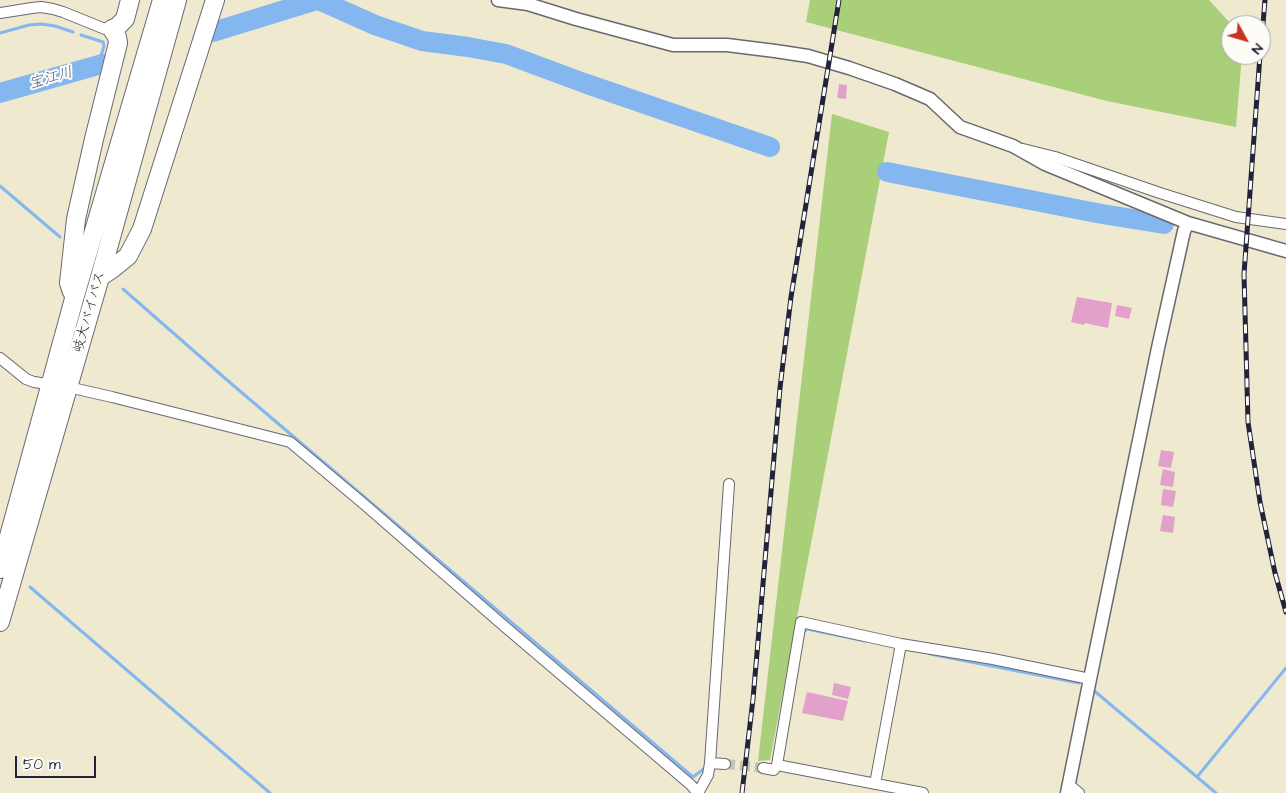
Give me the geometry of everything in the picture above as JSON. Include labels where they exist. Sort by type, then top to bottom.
[{"type":"highway","points":[[74,299],[69,283],[76,219],[118,43],[112,28],[117,27],[125,19],[130,0]]},
{"type":"highway","name":"岐大バイパス","points":[[0,569],[74,299],[162,0]]},
{"type":"highway","name":"岐大バイパス","points":[[0,622],[100,277],[177,0]]},
{"type":"highway","points":[[100,277],[112,270],[128,256],[142,229],[215,0]]},
{"type":"street","points":[[498,0],[523,2],[576,19],[673,45],[727,45],[808,56],[895,84],[930,100],[960,127],[1013,146],[1055,157],[1236,217],[1286,224]]},
{"type":"street","points":[[0,13],[41,7],[58,10],[105,29],[112,28]]},
{"type":"street","points":[[1013,146],[1045,164],[1188,223],[1286,251]]},
{"type":"street","points":[[1072,790],[1090,679],[1158,348],[1184,231],[1188,223]]},
{"type":"street","points":[[0,358],[26,379],[34,382],[68,387],[112,397],[290,442],[698,793],[708,775],[710,763],[729,484]]},
{"type":"street","points":[[763,768],[774,770],[777,765],[801,622],[902,644],[993,659],[1090,679]]},
{"type":"street","points":[[875,784],[902,644]]},
{"type":"street","points":[[710,763],[725,764]]},
{"type":"street","points":[[777,765],[924,793]]},
{"type":"green space","points":[[810,0],[1209,0],[1223,15],[1221,15],[1221,65],[1241,65],[1236,127],[1107,101],[806,22]]},
{"type":"green space","points":[[832,114],[889,132],[770,760],[758,761]]},
{"type":"building","points":[[839,84],[847,85],[846,99],[837,98]]},
{"type":"building","points":[[1077,297],[1112,303],[1108,328],[1071,322]]},
{"type":"building","points":[[1117,305],[1132,308],[1129,319],[1115,316]]},
{"type":"building","points":[[1161,450],[1174,452],[1171,468],[1158,466]]},
{"type":"building","points":[[1163,469],[1175,472],[1173,487],[1160,485]]},
{"type":"building","points":[[1163,489],[1176,491],[1173,507],[1161,505]]},
{"type":"building","points":[[1163,515],[1175,517],[1173,533],[1160,531]]},
{"type":"building","points":[[834,683],[851,687],[848,699],[832,695]]},
{"type":"building","points":[[807,692],[848,701],[843,721],[802,713]]},
{"type":"waterway","points":[[213,32],[317,0]]},
{"type":"waterway","points":[[319,0],[375,25],[422,41],[506,54],[770,147]]},
{"type":"waterway","points":[[0,33],[29,25],[41,24],[73,32]]},
{"type":"waterway","points":[[81,35],[103,42],[104,46],[100,64]]},
{"type":"waterway","name":"宝江川","points":[[0,93],[102,64]]},
{"type":"waterway","points":[[887,172],[1102,214],[1164,224]]},
{"type":"waterway","points":[[0,186],[60,237]]},
{"type":"waterway","points":[[123,289],[693,777],[705,768]]},
{"type":"waterway","points":[[30,587],[270,793]]},
{"type":"waterway","points":[[803,635],[803,632],[807,629],[865,641]]},
{"type":"waterway","points":[[930,654],[1079,683]]},
{"type":"waterway","points":[[1197,777],[1286,668]]},
{"type":"waterway","points":[[1092,689],[1216,793]]},
{"type":"tunnel","points":[[725,764],[763,768]]},
{"type":"railway","points":[[742,793],[753,699],[780,388],[791,297],[839,0]]},
{"type":"railway","points":[[1264,15],[1265,0]]},
{"type":"railway","points":[[1259,65],[1244,274],[1248,422],[1260,502],[1275,573],[1286,612]]}]
